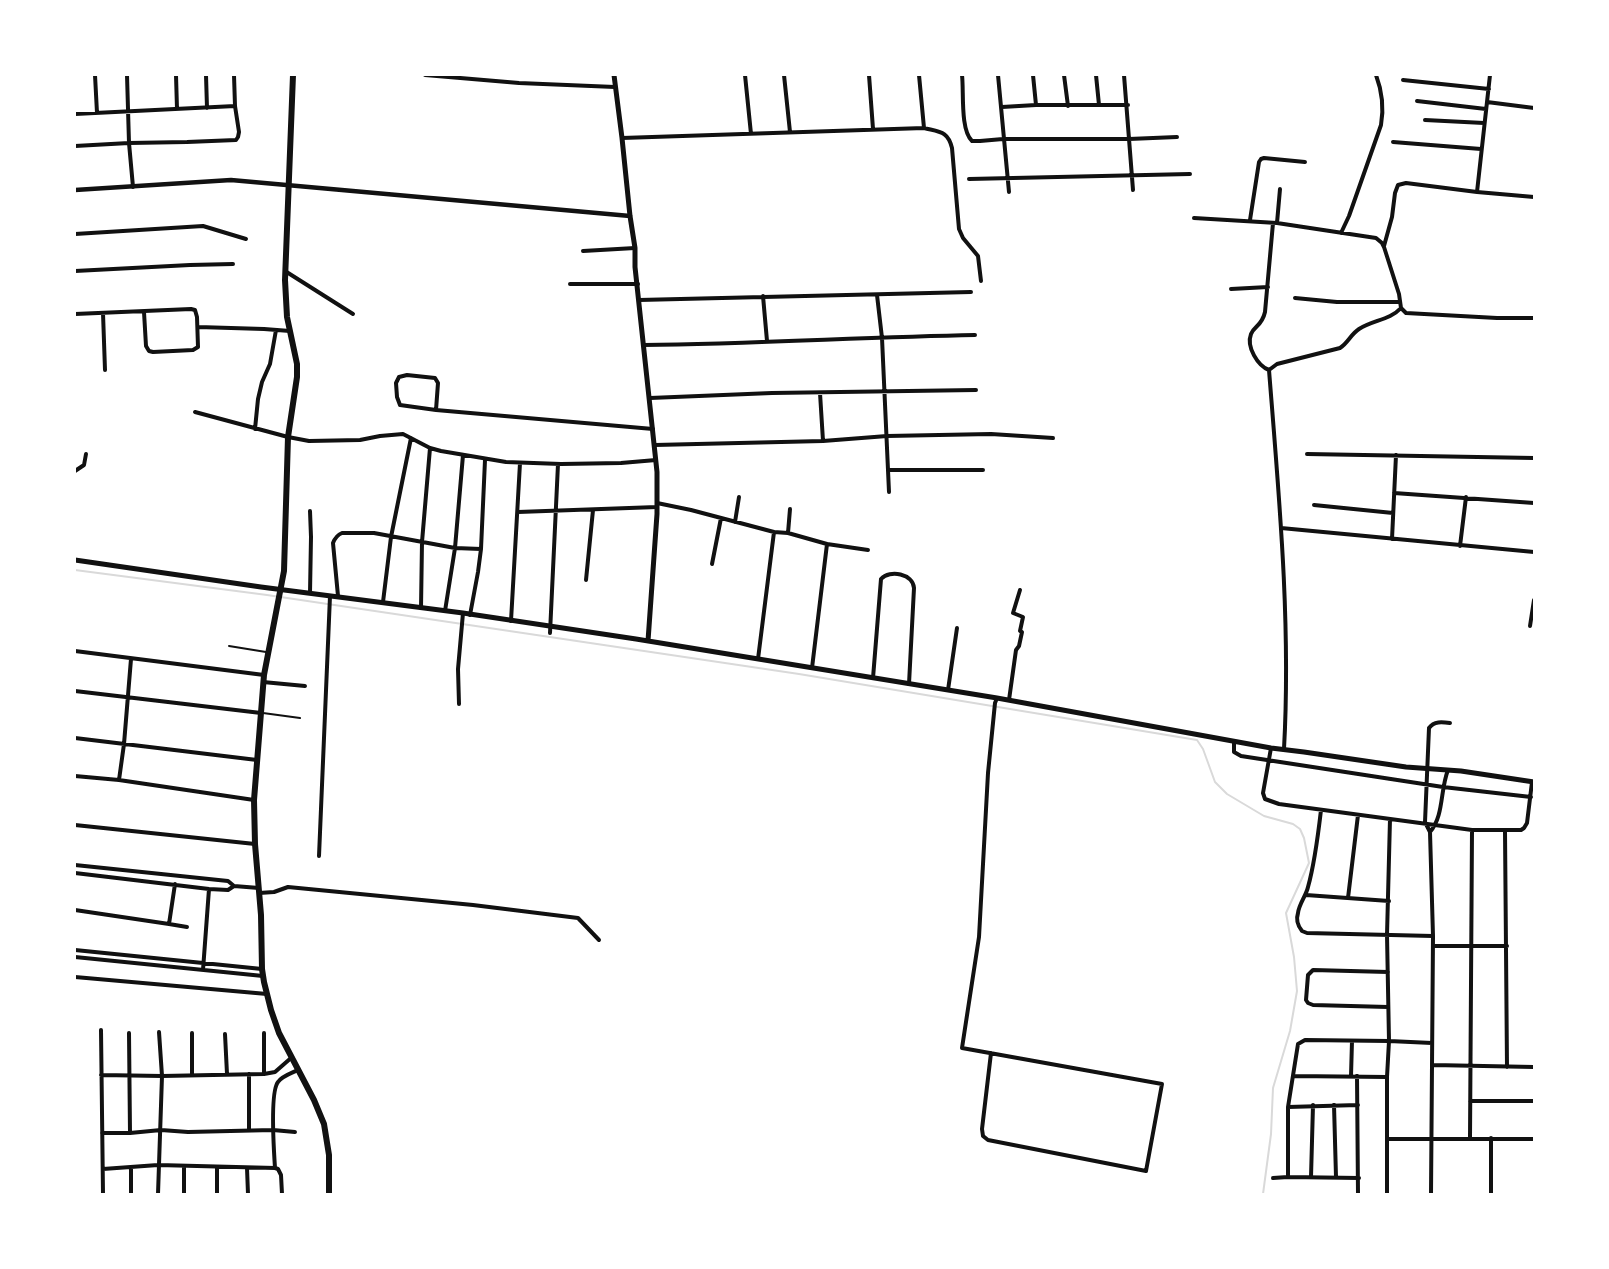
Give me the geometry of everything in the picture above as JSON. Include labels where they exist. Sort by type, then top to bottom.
[{"type":"highway","points":[[293,75],[285,271],[286,303],[297,364],[297,377],[288,437],[284,571],[264,678],[254,800],[255,844],[263,972],[267,994],[279,1033],[314,1100],[324,1124],[329,1155],[329,1194]]},
{"type":"main road","points":[[614,75],[635,248],[635,267],[654,429],[657,472],[657,505],[648,641]]},
{"type":"main road","points":[[75,560],[280,591],[338,596],[551,626],[948,690],[996,700],[1009,700],[1271,749],[1284,749],[1428,771],[1448,770],[1533,783]]},
{"type":"street","points":[[96,75],[98,113]]},
{"type":"street","points":[[127,75],[129,142],[133,187]]},
{"type":"street","points":[[176,75],[177,109]]},
{"type":"street","points":[[206,75],[207,108]]},
{"type":"street","points":[[75,146],[129,142],[236,140],[239,132],[235,106],[234,75]]},
{"type":"street","points":[[425,75],[529,84],[615,87]]},
{"type":"street","points":[[745,75],[751,132]]},
{"type":"street","points":[[784,75],[789,129]]},
{"type":"street","points":[[868,75],[873,126]]},
{"type":"street","points":[[919,75],[924,126]]},
{"type":"street","points":[[962,75],[965,124],[969,138],[972,141],[1177,137]]},
{"type":"street","points":[[998,75],[1009,192]]},
{"type":"street","points":[[1033,75],[1036,105]]},
{"type":"street","points":[[1064,75],[1068,106]]},
{"type":"street","points":[[1096,75],[1099,105]]},
{"type":"street","points":[[1124,75],[1128,105],[1133,190]]},
{"type":"street","points":[[1341,233],[1349,216],[1381,125],[1382,95],[1376,75]]},
{"type":"street","points":[[1477,192],[1490,75]]},
{"type":"street","points":[[1402,80],[1489,89]]},
{"type":"street","points":[[1418,101],[1486,109]]},
{"type":"street","points":[[1487,102],[1534,108]]},
{"type":"street","points":[[1002,108],[1036,105],[1128,105]]},
{"type":"street","points":[[75,114],[235,106]]},
{"type":"street","points":[[1425,120],[1484,123]]},
{"type":"street","points":[[622,138],[873,126],[924,126],[945,134],[950,139],[952,148],[959,229],[963,238],[978,256],[981,282]]},
{"type":"street","points":[[1393,142],[1482,149]]},
{"type":"street","points":[[1250,220],[1261,159],[1305,162]]},
{"type":"street","points":[[969,179],[1190,174]]},
{"type":"street","points":[[75,190],[231,180],[630,216]]},
{"type":"street","points":[[1384,247],[1392,216],[1395,193],[1400,184],[1406,183],[1534,197]]},
{"type":"street","points":[[1269,370],[1258,362],[1252,350],[1250,336],[1252,331],[1263,322],[1280,189]]},
{"type":"street","points":[[1194,218],[1250,220],[1376,238],[1384,247],[1401,308],[1406,313],[1534,318]]},
{"type":"street","points":[[75,234],[203,226],[246,238]]},
{"type":"street","points":[[583,251],[635,248]]},
{"type":"street","points":[[75,271],[233,264]]},
{"type":"street","points":[[285,271],[353,314]]},
{"type":"street","points":[[570,284],[638,284]]},
{"type":"street","points":[[1231,289],[1268,287]]},
{"type":"street","points":[[639,300],[971,292]]},
{"type":"street","points":[[877,294],[882,338],[889,492]]},
{"type":"street","points":[[763,296],[768,341]]},
{"type":"street","points":[[1295,298],[1337,302],[1400,302]]},
{"type":"street","points":[[1269,370],[1277,364],[1340,348],[1359,329],[1388,317],[1401,308]]},
{"type":"street","points":[[75,314],[195,310],[198,327],[198,345],[196,349],[153,352],[149,350],[146,346],[144,312]]},
{"type":"street","points":[[103,313],[104,370]]},
{"type":"street","points":[[198,327],[290,331]]},
{"type":"street","points":[[254,429],[258,399],[270,364],[276,330]]},
{"type":"street","points":[[644,345],[975,335]]},
{"type":"street","points":[[1269,370],[1281,528],[1286,703],[1284,749]]},
{"type":"street","points":[[436,410],[437,380],[431,377],[402,375],[399,377],[396,383],[397,397],[400,405],[436,410],[654,429]]},
{"type":"street","points":[[650,398],[976,390]]},
{"type":"street","points":[[820,393],[823,441]]},
{"type":"street","points":[[195,412],[254,429],[309,441],[360,440],[403,434],[430,448],[485,462],[557,466],[656,462]]},
{"type":"street","points":[[655,445],[991,434],[1053,438]]},
{"type":"street","points":[[383,602],[392,537],[412,438]]},
{"type":"street","points":[[421,608],[422,542],[430,448]]},
{"type":"street","points":[[75,471],[84,465],[86,454]]},
{"type":"street","points":[[1308,454],[1534,458]]},
{"type":"street","points":[[446,611],[463,455]]},
{"type":"street","points":[[1392,539],[1396,455]]},
{"type":"street","points":[[459,704],[458,669],[462,629],[481,549],[485,462]]},
{"type":"street","points":[[511,621],[520,465]]},
{"type":"street","points":[[550,633],[557,466]]},
{"type":"street","points":[[888,470],[983,470]]},
{"type":"street","points":[[1394,493],[1534,503]]},
{"type":"street","points":[[735,522],[739,498]]},
{"type":"street","points":[[1460,546],[1466,498]]},
{"type":"street","points":[[518,512],[592,510],[657,505],[721,518],[774,532],[788,533],[827,544],[868,550]]},
{"type":"street","points":[[1314,505],[1394,513]]},
{"type":"street","points":[[788,533],[790,509]]},
{"type":"street","points":[[586,580],[592,510]]},
{"type":"street","points":[[310,511],[310,593]]},
{"type":"street","points":[[712,564],[721,518]]},
{"type":"street","points":[[1281,528],[1534,552]]},
{"type":"street","points":[[758,659],[774,532]]},
{"type":"street","points":[[338,596],[334,543],[334,539],[338,534],[374,533],[454,548],[481,549]]},
{"type":"street","points":[[812,668],[827,544]]},
{"type":"street","points":[[873,678],[881,579],[888,574],[908,576],[913,582],[914,588],[909,684]]},
{"type":"street","points":[[1009,700],[1016,650],[1019,646],[1022,632],[1020,631],[1023,617],[1013,613],[1020,590]]},
{"type":"street","points":[[319,856],[330,595]]},
{"type":"street","points":[[1530,626],[1534,600]]},
{"type":"street","points":[[948,690],[957,628]]},
{"type":"street","points":[[75,651],[264,678],[305,686]]},
{"type":"street","points":[[120,780],[131,659]]},
{"type":"street","points":[[75,691],[261,713]]},
{"type":"street","points":[[991,1053],[982,1129],[983,1136],[988,1140],[1146,1171],[1162,1084],[991,1053],[962,1048],[979,937],[988,772],[996,700]]},
{"type":"street","points":[[1431,1194],[1433,936],[1430,832],[1425,822],[1429,728],[1438,722],[1450,723]]},
{"type":"street","points":[[75,738],[257,760]]},
{"type":"street","points":[[1234,743],[1234,751],[1241,756],[1270,758],[1427,781],[1443,787],[1531,794]]},
{"type":"street","points":[[1271,749],[1262,793],[1265,799],[1280,804],[1425,822],[1472,830],[1505,831],[1523,829],[1527,823],[1533,783]]},
{"type":"street","points":[[1430,832],[1436,824],[1445,776],[1448,770]]},
{"type":"street","points":[[75,776],[120,780],[254,800]]},
{"type":"street","points":[[1321,810],[1316,854],[1306,895],[1298,912],[1298,921],[1302,931],[1307,933],[1433,936]]},
{"type":"street","points":[[1348,898],[1358,815]]},
{"type":"street","points":[[1387,1194],[1389,1041],[1387,935],[1390,819]]},
{"type":"street","points":[[1527,823],[1534,825]]},
{"type":"street","points":[[75,826],[255,844]]},
{"type":"street","points":[[1470,1138],[1472,830]]},
{"type":"street","points":[[1505,831],[1507,946],[1506,1067]]},
{"type":"street","points":[[75,866],[228,881],[234,886],[274,892],[288,887],[473,905],[578,918],[599,940]]},
{"type":"street","points":[[94,875],[95,867]]},
{"type":"street","points":[[75,873],[209,889],[228,890],[234,886]]},
{"type":"street","points":[[161,874],[161,882]]},
{"type":"street","points":[[169,924],[175,884]]},
{"type":"street","points":[[203,970],[209,889]]},
{"type":"street","points":[[1306,895],[1389,901]]},
{"type":"street","points":[[75,910],[187,927]]},
{"type":"street","points":[[1433,946],[1507,946]]},
{"type":"street","points":[[76,950],[205,962],[263,972],[203,970],[101,960],[76,957],[76,950]]},
{"type":"street","points":[[101,960],[102,952]]},
{"type":"street","points":[[161,958],[161,966]]},
{"type":"street","points":[[1388,972],[1313,970],[1308,975],[1306,1000],[1308,1004],[1313,1005],[1388,1007]]},
{"type":"street","points":[[75,977],[267,994]]},
{"type":"street","points":[[101,1030],[103,1194]]},
{"type":"street","points":[[158,1032],[162,1076],[158,1194]]},
{"type":"street","points":[[129,1033],[130,1133]]},
{"type":"street","points":[[192,1033],[192,1075]]},
{"type":"street","points":[[264,1033],[264,1074]]},
{"type":"street","points":[[225,1034],[227,1074]]},
{"type":"street","points":[[1288,1177],[1288,1107],[1297,1046],[1301,1042],[1305,1040],[1432,1043]]},
{"type":"street","points":[[1351,1076],[1352,1041]]},
{"type":"street","points":[[101,1075],[264,1074],[275,1072],[291,1058]]},
{"type":"street","points":[[1433,1066],[1534,1067]]},
{"type":"street","points":[[275,1168],[273,1130],[275,1087],[280,1080],[298,1070]]},
{"type":"street","points":[[275,1072],[280,1080]]},
{"type":"street","points":[[249,1074],[249,1130]]},
{"type":"street","points":[[1293,1076],[1388,1077]]},
{"type":"street","points":[[1357,1076],[1358,1194]]},
{"type":"street","points":[[1470,1101],[1534,1100]]},
{"type":"street","points":[[1311,1177],[1313,1105]]},
{"type":"street","points":[[1334,1105],[1336,1177]]},
{"type":"street","points":[[1288,1107],[1358,1105]]},
{"type":"street","points":[[102,1133],[160,1130],[188,1132],[273,1130],[295,1132]]},
{"type":"street","points":[[1491,1138],[1491,1194]]},
{"type":"street","points":[[1388,1139],[1534,1138]]},
{"type":"street","points":[[103,1169],[158,1165],[275,1168],[278,1169],[281,1175],[282,1194]]},
{"type":"street","points":[[184,1166],[184,1194]]},
{"type":"street","points":[[131,1167],[131,1194]]},
{"type":"street","points":[[217,1167],[217,1194]]},
{"type":"street","points":[[247,1168],[248,1194]]},
{"type":"street","points":[[1272,1178],[1358,1178]]},
{"type":"lane","points":[[229,646],[268,652]]},
{"type":"lane","points":[[261,713],[300,718]]},
{"type":"waterway","points":[[75,570],[267,595],[799,674],[1197,740],[1203,749],[1215,782],[1227,794],[1264,816],[1293,824],[1300,829],[1304,838],[1309,863],[1286,913],[1294,957],[1297,991],[1290,1031],[1273,1088],[1271,1134],[1263,1194]]}]
